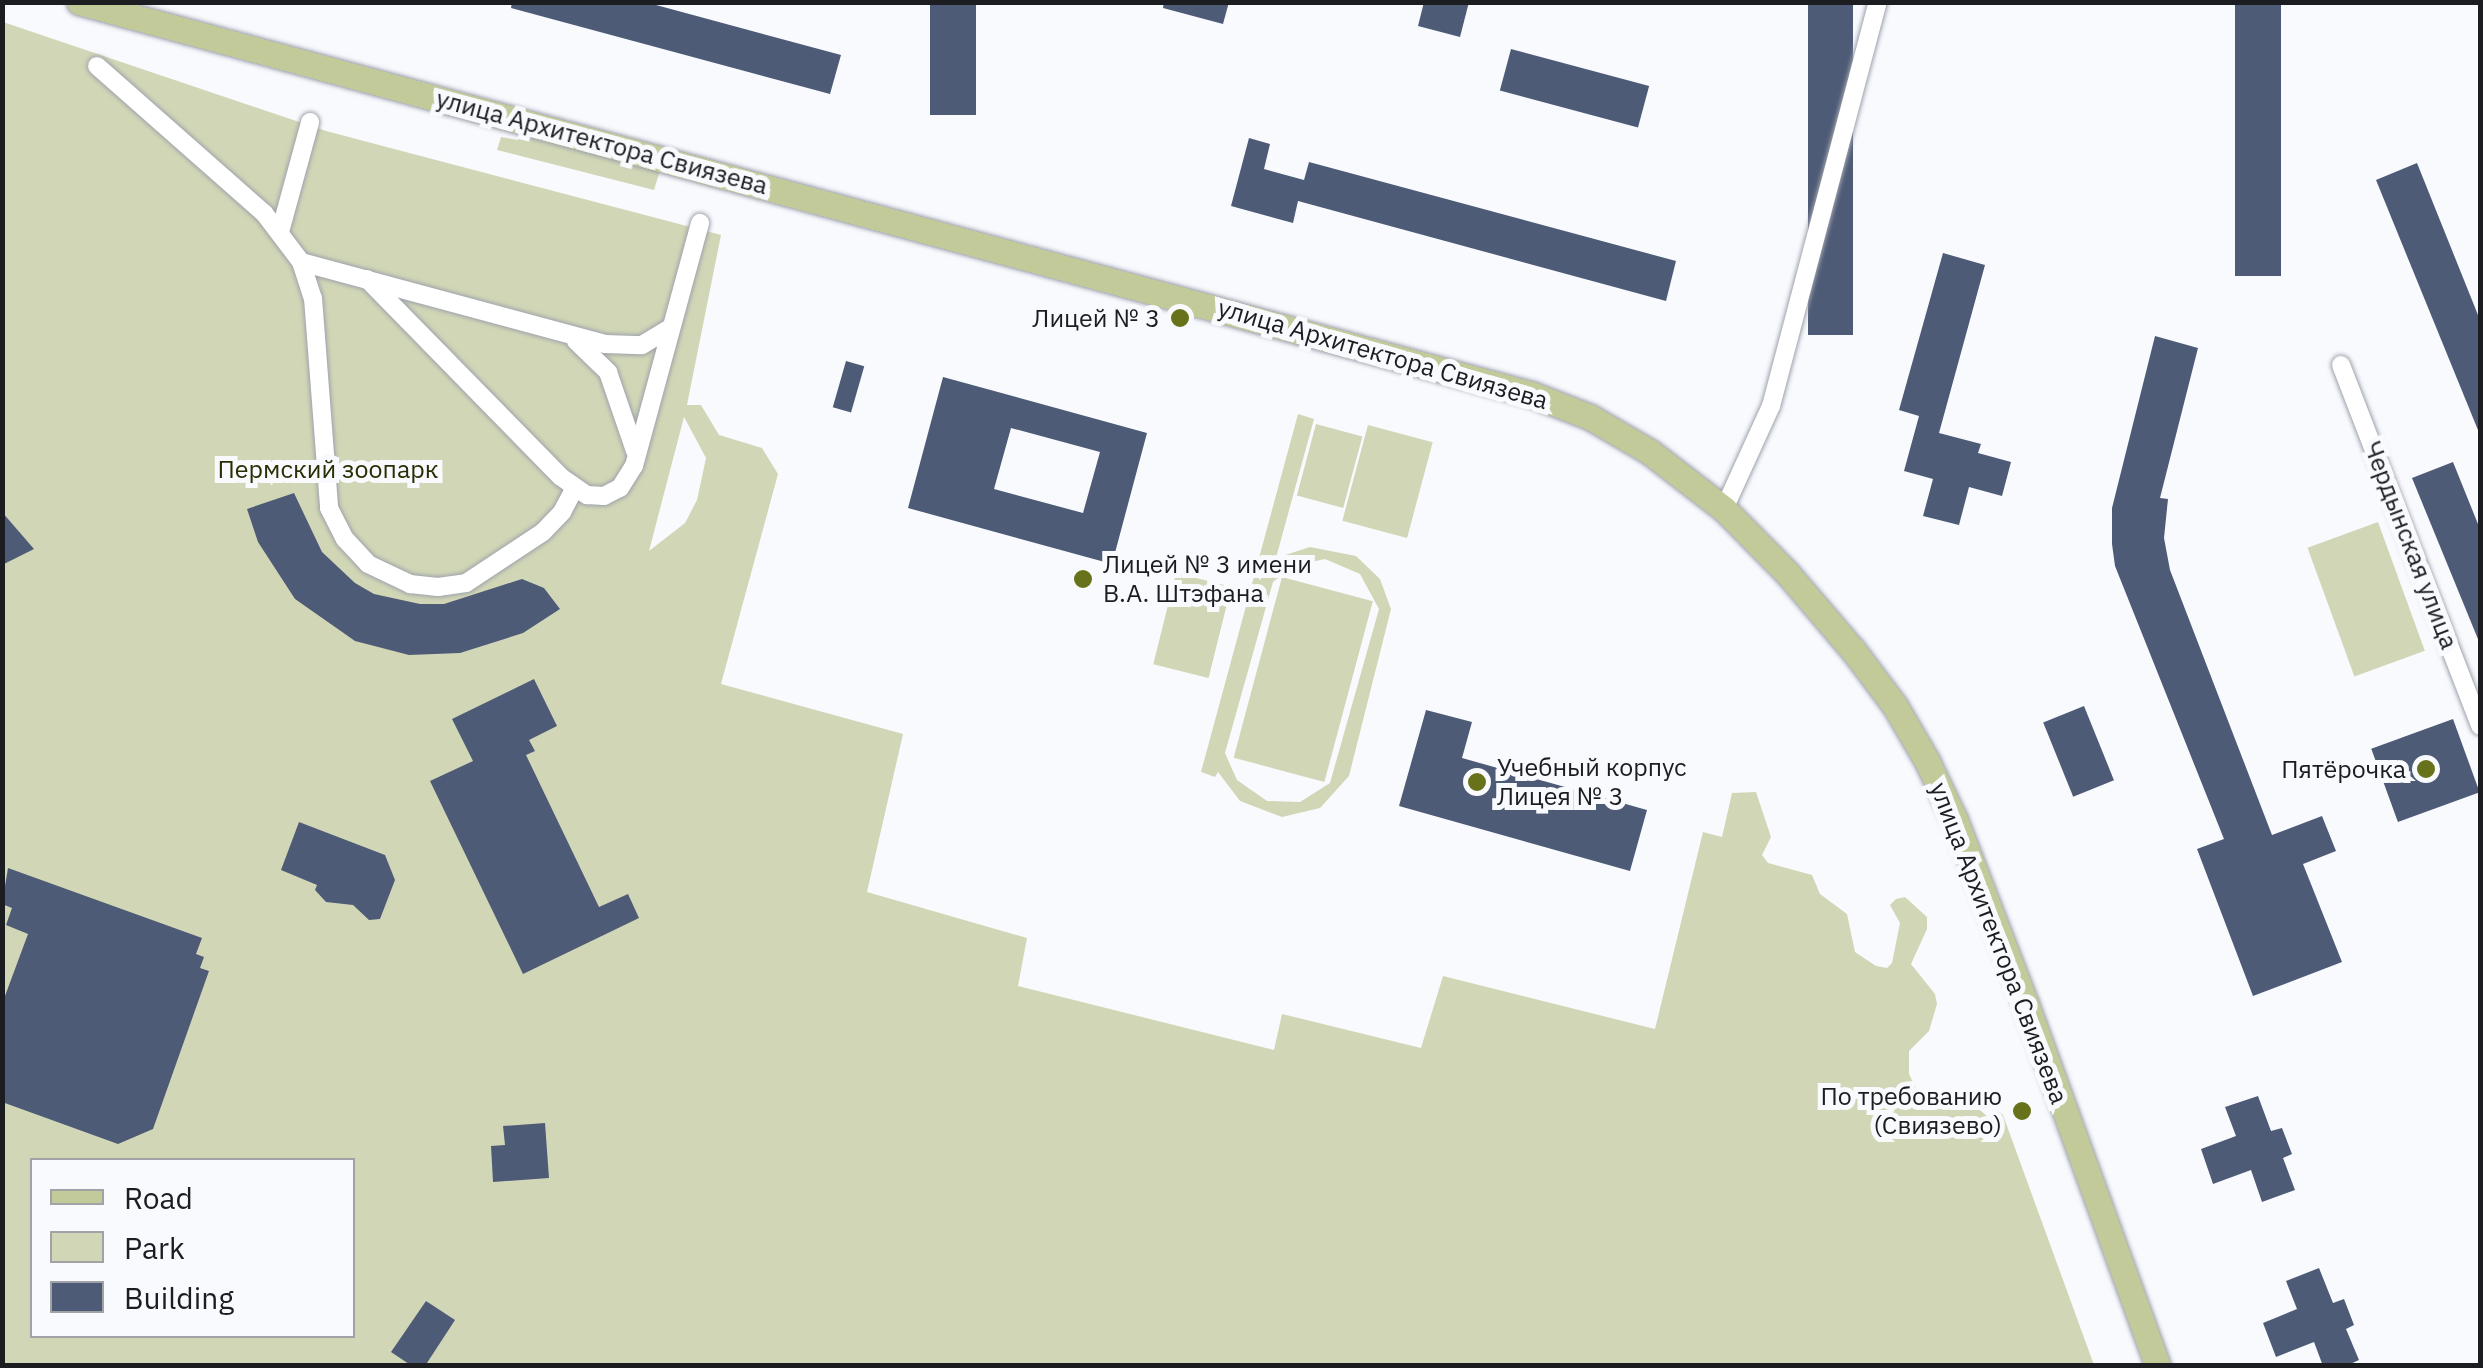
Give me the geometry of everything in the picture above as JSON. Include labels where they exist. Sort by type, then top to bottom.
[{"type":"main road","name":"улица Архитектора Свиязева","points":[[78,2],[1531,394],[1590,417],[1650,452],[1724,509],[1853,650],[1895,706],[1927,760],[1956,820],[2158,1366]]},
{"type":"street","points":[[1724,509],[1771,406],[1878,2]]},
{"type":"street","points":[[97,66],[280,232],[301,262],[313,298],[329,508],[345,539],[368,564],[394,580],[422,586],[466,582],[543,532],[562,512],[575,488]]},
{"type":"street","points":[[280,232],[310,122]]},
{"type":"street","points":[[367,279],[532,450],[575,488],[596,496],[612,494],[629,476],[636,456],[700,223]]},
{"type":"street","points":[[301,262],[563,332],[632,346],[652,341],[669,328]]},
{"type":"street","points":[[563,332],[591,351],[608,372],[622,402],[636,456]]},
{"type":"street","name":"Чердынская улица","points":[[2341,365],[2480,726]]},
{"type":"green space","name":"Пермский зоопарк","points":[[3,22],[326,131],[721,235],[687,405],[701,405],[719,435],[762,448],[778,474],[721,684],[903,734],[867,892],[1027,938],[1018,986],[1274,1050],[1282,1014],[1421,1048],[1443,976],[1655,1029],[1703,832],[1722,837],[1732,793],[1756,792],[1771,837],[1762,855],[1768,863],[1812,875],[1820,894],[1847,914],[1855,952],[1876,966],[1887,968],[1892,963],[1900,923],[1890,905],[1896,899],[1905,897],[1927,917],[1927,929],[1911,964],[1935,994],[1937,1004],[1929,1031],[1909,1051],[1909,1074],[1922,1101],[1932,1108],[1944,1109],[1965,1093],[1975,1092],[2003,1115],[2094,1365],[3,1366]],"holes":[[[684,417],[706,458],[697,500],[685,523],[649,551]]]},
{"type":"green space","points":[[522,126],[662,164],[654,190],[497,150],[501,137],[518,140]]},
{"type":"green space","points":[[1298,414],[1314,419],[1276,558],[1310,547],[1356,556],[1380,579],[1391,609],[1349,776],[1320,808],[1282,817],[1240,801],[1218,772],[1215,777],[1201,772]],"holes":[[[1325,559],[1360,574],[1379,609],[1330,783],[1300,802],[1267,801],[1237,780],[1225,753],[1273,582],[1293,566]]]},
{"type":"green space","points":[[1316,424],[1362,436],[1343,508],[1297,495]]},
{"type":"green space","points":[[1368,425],[1433,442],[1407,538],[1342,521]]},
{"type":"green space","points":[[2378,522],[2425,651],[2354,676],[2308,548]]},
{"type":"green space","points":[[1176,573],[1231,587],[1209,678],[1153,664]]},
{"type":"green space","points":[[1282,577],[1373,601],[1324,782],[1234,758]]},
{"type":"building","points":[[512,2],[645,2],[841,55],[830,94],[511,8]]},
{"type":"building","points":[[930,2],[976,2],[976,115],[930,115]]},
{"type":"building","points":[[1164,2],[1229,2],[1223,24],[1163,8]]},
{"type":"building","points":[[1424,2],[1469,2],[1460,37],[1418,26]]},
{"type":"building","points":[[1808,2],[1853,2],[1853,335],[1808,335]]},
{"type":"building","points":[[2235,2],[2281,2],[2281,276],[2235,276]]},
{"type":"building","points":[[1511,49],[1649,86],[1638,128],[1500,91]]},
{"type":"building","points":[[1249,138],[1270,144],[1264,169],[1304,180],[1309,162],[1676,261],[1666,301],[1298,201],[1293,223],[1231,206]]},
{"type":"building","points":[[2417,163],[2480,320],[2480,435],[2376,180]]},
{"type":"building","points":[[1943,253],[1985,265],[1939,433],[1981,444],[1978,453],[2011,462],[2002,496],[1969,487],[1959,525],[1923,516],[1933,479],[1904,471],[1919,416],[1899,410]]},
{"type":"building","points":[[2155,336],[2198,348],[2160,498],[2168,499],[2164,538],[2170,570],[2272,835],[2322,816],[2336,851],[2303,864],[2342,962],[2253,996],[2197,849],[2224,839],[2115,566],[2112,508]]},
{"type":"building","points":[[846,361],[864,366],[851,412],[833,407]]},
{"type":"building","points":[[943,377],[1147,433],[1112,564],[908,508]],"holes":[[[1011,428],[1100,452],[1083,513],[994,489]]]},
{"type":"building","points":[[2453,462],[2480,529],[2480,644],[2412,478]]},
{"type":"building","points":[[294,493],[322,552],[355,583],[374,594],[420,604],[444,604],[522,579],[544,588],[560,609],[523,633],[460,653],[409,655],[355,641],[295,599],[258,542],[247,509]]},
{"type":"building","points":[[2,512],[34,549],[2,565]]},
{"type":"building","points":[[534,679],[557,726],[529,740],[535,751],[526,755],[599,907],[628,894],[639,918],[523,974],[430,781],[473,761],[452,719]]},
{"type":"building","points":[[2084,706],[2114,780],[2073,797],[2043,722]]},
{"type":"building","name":"Учебный корпус Лицея № 3","points":[[1426,710],[1472,722],[1462,758],[1647,810],[1630,871],[1399,806]]},
{"type":"building","name":"Пятёрочка","points":[[2453,719],[2480,792],[2398,822],[2371,749]]},
{"type":"building","points":[[299,822],[385,855],[395,880],[380,919],[369,920],[353,905],[326,902],[315,890],[317,885],[281,870]]},
{"type":"building","points":[[8,868],[202,938],[196,954],[204,957],[200,968],[209,971],[153,1129],[118,1144],[2,1102],[2,1004],[28,934],[6,925],[12,908],[2,904]]},
{"type":"building","points":[[2258,1096],[2271,1131],[2282,1128],[2292,1154],[2283,1158],[2295,1190],[2262,1202],[2251,1170],[2213,1184],[2201,1149],[2236,1136],[2225,1107]]},
{"type":"building","points":[[545,1123],[549,1178],[493,1182],[491,1146],[505,1145],[503,1126]]},
{"type":"building","points":[[2319,1268],[2333,1303],[2344,1299],[2354,1325],[2346,1329],[2359,1360],[2346,1366],[2323,1366],[2314,1342],[2276,1357],[2263,1323],[2297,1309],[2286,1281]]},
{"type":"building","points":[[426,1301],[455,1320],[425,1366],[412,1366],[391,1352]]},
{"type":"place","name":"Лицей № 3","points":[[1180,318]]},
{"type":"place","name":"Лицей № 3 имени В.А. Штэфана","points":[[1083,579]]},
{"type":"place","name":"Пятёрочка","points":[[2426,769]]},
{"type":"place","name":"Учебный корпус Лицея № 3","points":[[1477,782]]},
{"type":"place","name":"По требованию (Свиязево)","points":[[2022,1111]]}]
